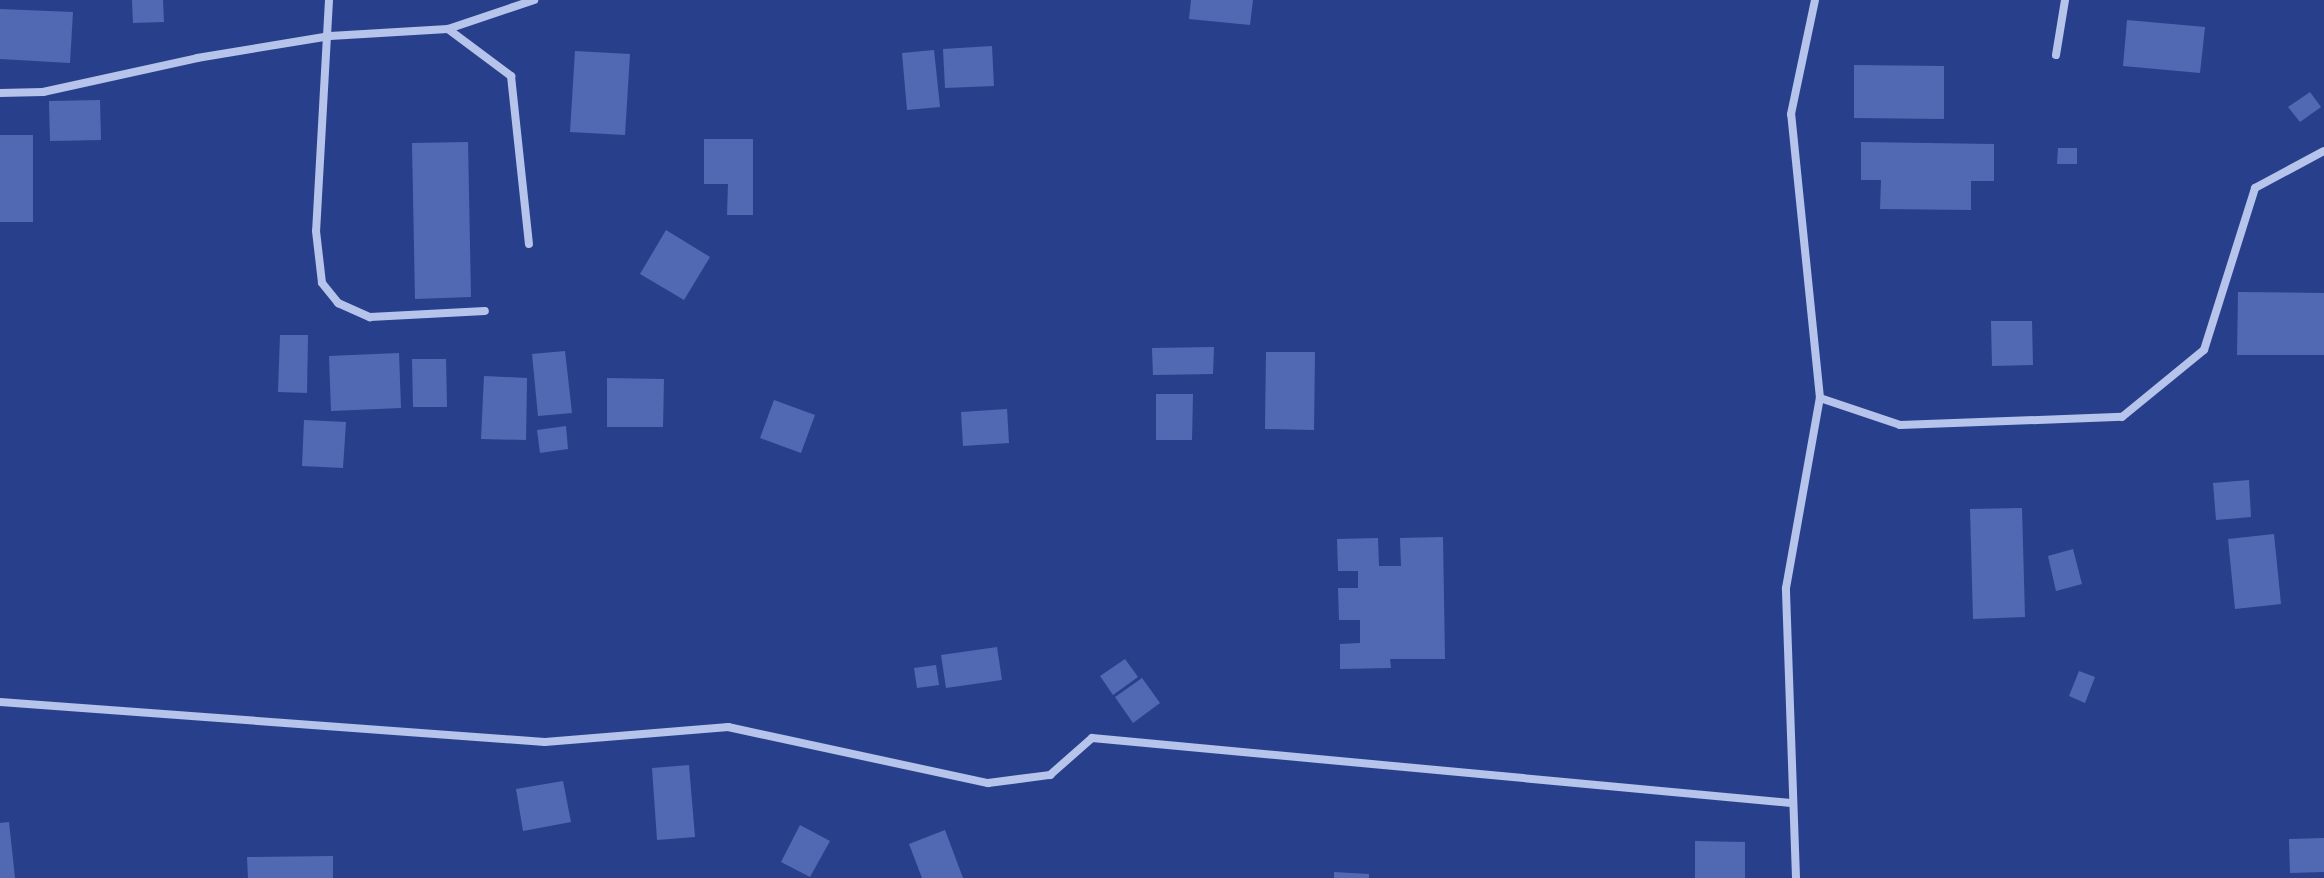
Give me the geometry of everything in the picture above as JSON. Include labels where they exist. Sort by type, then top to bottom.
[{"type":"street","points":[[329,0],[330,36],[316,231],[322,283],[338,303],[370,317],[485,311]]},
{"type":"street","points":[[0,93],[43,92],[197,58],[330,36],[448,29],[534,0]]},
{"type":"street","points":[[1796,878],[1791,803],[1786,588],[1820,398],[1791,114],[1815,0]]},
{"type":"street","points":[[2056,55],[2065,0]]},
{"type":"street","points":[[448,29],[511,76],[529,244]]},
{"type":"street","points":[[1820,398],[1900,425],[2122,417],[2204,350],[2255,188],[2324,151]]},
{"type":"street","points":[[0,702],[545,742],[728,727],[988,783],[1050,775],[1092,738],[1791,803]]},
{"type":"building","points":[[132,0],[163,0],[164,22],[133,23]]},
{"type":"building","points":[[1191,0],[1253,0],[1250,25],[1189,19]]},
{"type":"building","points":[[0,9],[73,12],[70,63],[0,59]]},
{"type":"building","points":[[2127,20],[2205,27],[2200,73],[2123,66]]},
{"type":"building","points":[[992,46],[994,86],[945,88],[943,49]]},
{"type":"building","points":[[934,50],[940,107],[907,110],[902,53]]},
{"type":"building","points":[[575,51],[630,54],[625,135],[570,132]]},
{"type":"building","points":[[1854,65],[1944,66],[1944,119],[1854,118]]},
{"type":"building","points":[[2310,92],[2321,107],[2300,122],[2288,107]]},
{"type":"building","points":[[100,100],[101,140],[50,141],[49,101]]},
{"type":"building","points":[[0,135],[33,135],[33,222],[0,222]]},
{"type":"building","points":[[704,139],[753,139],[753,215],[727,215],[728,184],[704,184]]},
{"type":"building","points":[[468,142],[471,297],[415,299],[412,143]]},
{"type":"building","points":[[1861,142],[1994,144],[1994,181],[1971,181],[1971,210],[1880,209],[1881,180],[1861,180]]},
{"type":"building","points":[[2058,148],[2077,148],[2077,164],[2057,164]]},
{"type":"building","points":[[666,230],[710,257],[684,300],[640,274]]},
{"type":"building","points":[[2238,292],[2324,293],[2324,355],[2237,355]]},
{"type":"building","points":[[1991,321],[2032,321],[2033,365],[1992,366]]},
{"type":"building","points":[[280,335],[308,335],[307,393],[278,392]]},
{"type":"building","points":[[1214,347],[1213,374],[1153,375],[1152,348]]},
{"type":"building","points":[[565,351],[572,413],[538,416],[532,354]]},
{"type":"building","points":[[1266,352],[1315,352],[1314,430],[1265,429]]},
{"type":"building","points":[[399,353],[401,408],[331,411],[329,356]]},
{"type":"building","points":[[412,359],[446,359],[447,407],[413,407]]},
{"type":"building","points":[[484,376],[527,378],[526,440],[481,439]]},
{"type":"building","points":[[607,378],[664,379],[663,427],[607,427]]},
{"type":"building","points":[[1156,394],[1193,394],[1192,440],[1156,440]]},
{"type":"building","points":[[774,400],[815,415],[801,453],[760,438]]},
{"type":"building","points":[[1007,409],[1009,443],[963,446],[961,412]]},
{"type":"building","points":[[304,420],[346,422],[343,468],[302,466]]},
{"type":"building","points":[[566,426],[568,449],[540,453],[537,430]]},
{"type":"building","points":[[2249,480],[2251,517],[2216,520],[2213,483]]},
{"type":"building","points":[[2022,508],[2025,617],[1973,619],[1970,509]]},
{"type":"building","points":[[2274,534],[2281,604],[2235,609],[2228,539]]},
{"type":"building","points":[[1443,537],[1445,659],[1390,659],[1391,668],[1340,669],[1340,644],[1360,643],[1360,620],[1339,620],[1338,588],[1358,588],[1358,571],[1338,571],[1337,539],[1378,538],[1379,566],[1401,566],[1400,538]]},
{"type":"building","points":[[2073,549],[2082,584],[2056,591],[2048,556]]},
{"type":"building","points":[[997,647],[1002,680],[946,688],[941,655]]},
{"type":"building","points":[[1125,659],[1138,677],[1113,695],[1100,676]]},
{"type":"building","points":[[936,665],[939,685],[917,688],[914,668]]},
{"type":"building","points":[[2079,671],[2095,677],[2085,703],[2069,696]]},
{"type":"building","points":[[1142,678],[1160,703],[1133,723],[1115,697]]},
{"type":"building","points":[[689,765],[695,837],[657,840],[652,768]]},
{"type":"building","points":[[563,781],[571,822],[523,831],[516,789]]},
{"type":"building","points":[[9,822],[15,878],[0,878],[0,823]]},
{"type":"building","points":[[800,825],[830,841],[810,877],[781,862]]},
{"type":"building","points":[[945,830],[963,878],[922,878],[909,844]]},
{"type":"building","points":[[2324,838],[2324,872],[2290,873],[2289,839]]},
{"type":"building","points":[[1695,841],[1745,842],[1745,878],[1695,878]]},
{"type":"building","points":[[333,856],[333,878],[248,878],[247,857]]},
{"type":"building","points":[[1334,872],[1369,874],[1369,878],[1334,878]]}]
